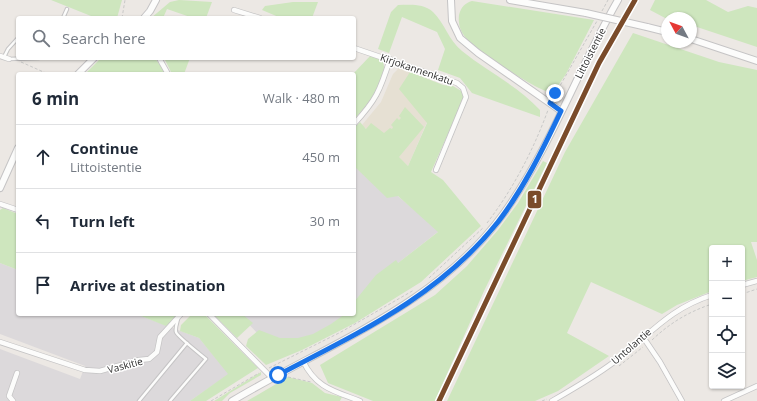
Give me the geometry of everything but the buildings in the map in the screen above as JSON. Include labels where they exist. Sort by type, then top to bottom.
[{"type":"street","points":[[146,16],[156,0]]},
{"type":"street","points":[[451,0],[452,21],[460,38],[474,50],[561,111]]},
{"type":"street","points":[[510,0],[586,13],[661,30]]},
{"type":"street","name":"Littoistentie","points":[[232,401],[407,304],[436,284],[462,260],[494,226],[514,199],[542,150],[582,67],[618,0]]},
{"type":"street","points":[[234,10],[254,16]]},
{"type":"street","points":[[697,41],[757,61]]},
{"type":"street","name":"Kirjokannenkatu","points":[[356,49],[458,83],[465,92],[466,97],[436,170]]},
{"type":"street","points":[[2,57],[9,60]]},
{"type":"street","points":[[80,72],[92,60]]},
{"type":"street","points":[[160,60],[167,72]]},
{"type":"street","points":[[356,122],[371,105],[380,91],[390,60]]},
{"type":"street","points":[[0,188],[16,152]]},
{"type":"street","points":[[0,204],[16,209]]},
{"type":"street","points":[[745,284],[757,281]]},
{"type":"street","name":"Untolantie","points":[[552,401],[574,389],[613,363],[678,309],[709,296]]},
{"type":"street","name":"Vaskitie","points":[[0,342],[85,370],[100,372],[140,360],[149,359],[157,352],[160,337],[179,316]]},
{"type":"street","points":[[211,316],[265,369],[275,376]]},
{"type":"street","points":[[643,337],[682,401]]},
{"type":"street","points":[[303,361],[313,379],[360,401]]},
{"type":"street","points":[[13,401],[9,396],[17,373]]},
{"type":"street","points":[[724,401],[757,386]]},
{"type":"lane","points":[[64,16],[67,9]]},
{"type":"lane","points":[[2,57],[16,40]]},
{"type":"lane","points":[[9,60],[16,59]]},
{"type":"lane","points":[[170,401],[206,360],[188,343],[179,338],[176,332],[180,316]]},
{"type":"lane","points":[[139,401],[188,343]]},
{"type":"path","points":[[122,16],[125,0]]},
{"type":"path","points":[[601,14],[608,0]]},
{"type":"path","points":[[428,280],[485,226],[502,203],[527,159],[550,103],[597,21]]},
{"type":"path","points":[[18,60],[24,65],[43,72]]},
{"type":"path","points":[[211,401],[265,369],[341,332],[417,288]]},
{"type":"path","points":[[745,293],[757,289]]},
{"type":"path","points":[[616,366],[626,362],[674,321],[709,305]]},
{"type":"path","points":[[275,376],[319,383]]},
{"type":"shaded area","points":[[399,68],[443,85],[408,166],[362,125],[381,102],[393,74]]},
{"type":"shaded area","points":[[356,161],[439,231],[398,263],[356,309]]},
{"type":"shaded area","points":[[0,263],[16,269],[16,316],[141,316],[199,338],[229,374],[190,401],[0,401],[0,349],[80,379],[85,366],[0,334]]},
{"type":"shaded area","points":[[241,316],[348,316],[301,343],[262,338]]},
{"type":"green space","points":[[51,0],[122,0],[118,16],[91,16]]},
{"type":"green space","points":[[179,0],[212,2],[207,16],[187,16],[167,9],[164,16],[153,16],[170,2]]},
{"type":"green space","points":[[655,0],[706,0],[728,12],[748,6],[757,8],[757,47],[697,27],[697,12],[661,12],[661,16],[650,10]]},
{"type":"green space","points":[[472,1],[594,20],[566,74],[553,93],[535,86],[508,70],[481,51],[466,38],[460,27],[459,15],[464,6]]},
{"type":"green space","points":[[293,2],[318,2],[313,16],[276,16],[262,10],[265,6]]},
{"type":"green space","points":[[398,5],[421,6],[433,12],[457,47],[472,59],[513,86],[531,101],[540,110],[540,117],[472,93],[460,78],[438,70],[445,49],[437,32],[402,17],[389,53],[378,49],[391,12]]},
{"type":"green space","points":[[633,33],[661,42],[661,48],[677,48],[719,62],[757,70],[757,242],[751,242],[757,260],[757,277],[745,280],[745,245],[709,245],[709,292],[677,305],[662,314],[591,282],[567,333],[609,356],[558,391],[535,401],[447,401],[565,152]]},
{"type":"green space","points":[[371,55],[382,60],[384,67],[383,75],[376,92],[356,117],[356,72]]},
{"type":"green space","points":[[99,60],[156,60],[165,72],[87,72]]},
{"type":"green space","points":[[165,60],[189,60],[185,72],[171,72]]},
{"type":"green space","points":[[410,72],[443,85],[453,86],[463,92],[464,98],[431,172],[443,180],[481,226],[421,282],[355,323],[302,350],[266,365],[246,346],[248,339],[259,330],[280,338],[298,338],[313,334],[342,316],[356,316],[356,300],[376,275],[396,260],[398,263],[438,232],[398,196],[387,198],[356,168],[356,126],[360,122],[366,129],[371,123],[384,133],[390,128],[392,129],[393,127],[391,125],[397,118],[399,120],[401,118],[399,116],[405,107],[424,127],[399,157],[408,166],[427,123],[399,89]]},
{"type":"green space","points":[[543,161],[547,163],[484,291],[435,401],[373,401],[328,383],[320,365],[435,295],[467,266],[498,230],[518,203]]},
{"type":"green space","points":[[3,208],[16,213],[16,269],[0,263],[0,210]]},
{"type":"green space","points":[[141,316],[177,316],[166,326]]},
{"type":"green space","points":[[190,316],[206,316],[258,368],[206,401],[190,401],[228,374],[199,338],[180,331],[181,325]]},
{"type":"green space","points":[[215,316],[244,316],[253,323],[237,338]]},
{"type":"green space","points":[[261,372],[261,375],[230,393],[222,401],[214,401]]},
{"type":"green space","points":[[288,377],[312,383],[325,393],[342,397],[340,401],[247,401]]},
{"type":"transit line","name":"1","points":[[439,401],[599,63],[635,0]]},
{"type":"route","points":[[278,375],[390,315],[407,304],[436,284],[478,245],[514,199],[550,134],[561,111],[550,103],[555,93]]}]
